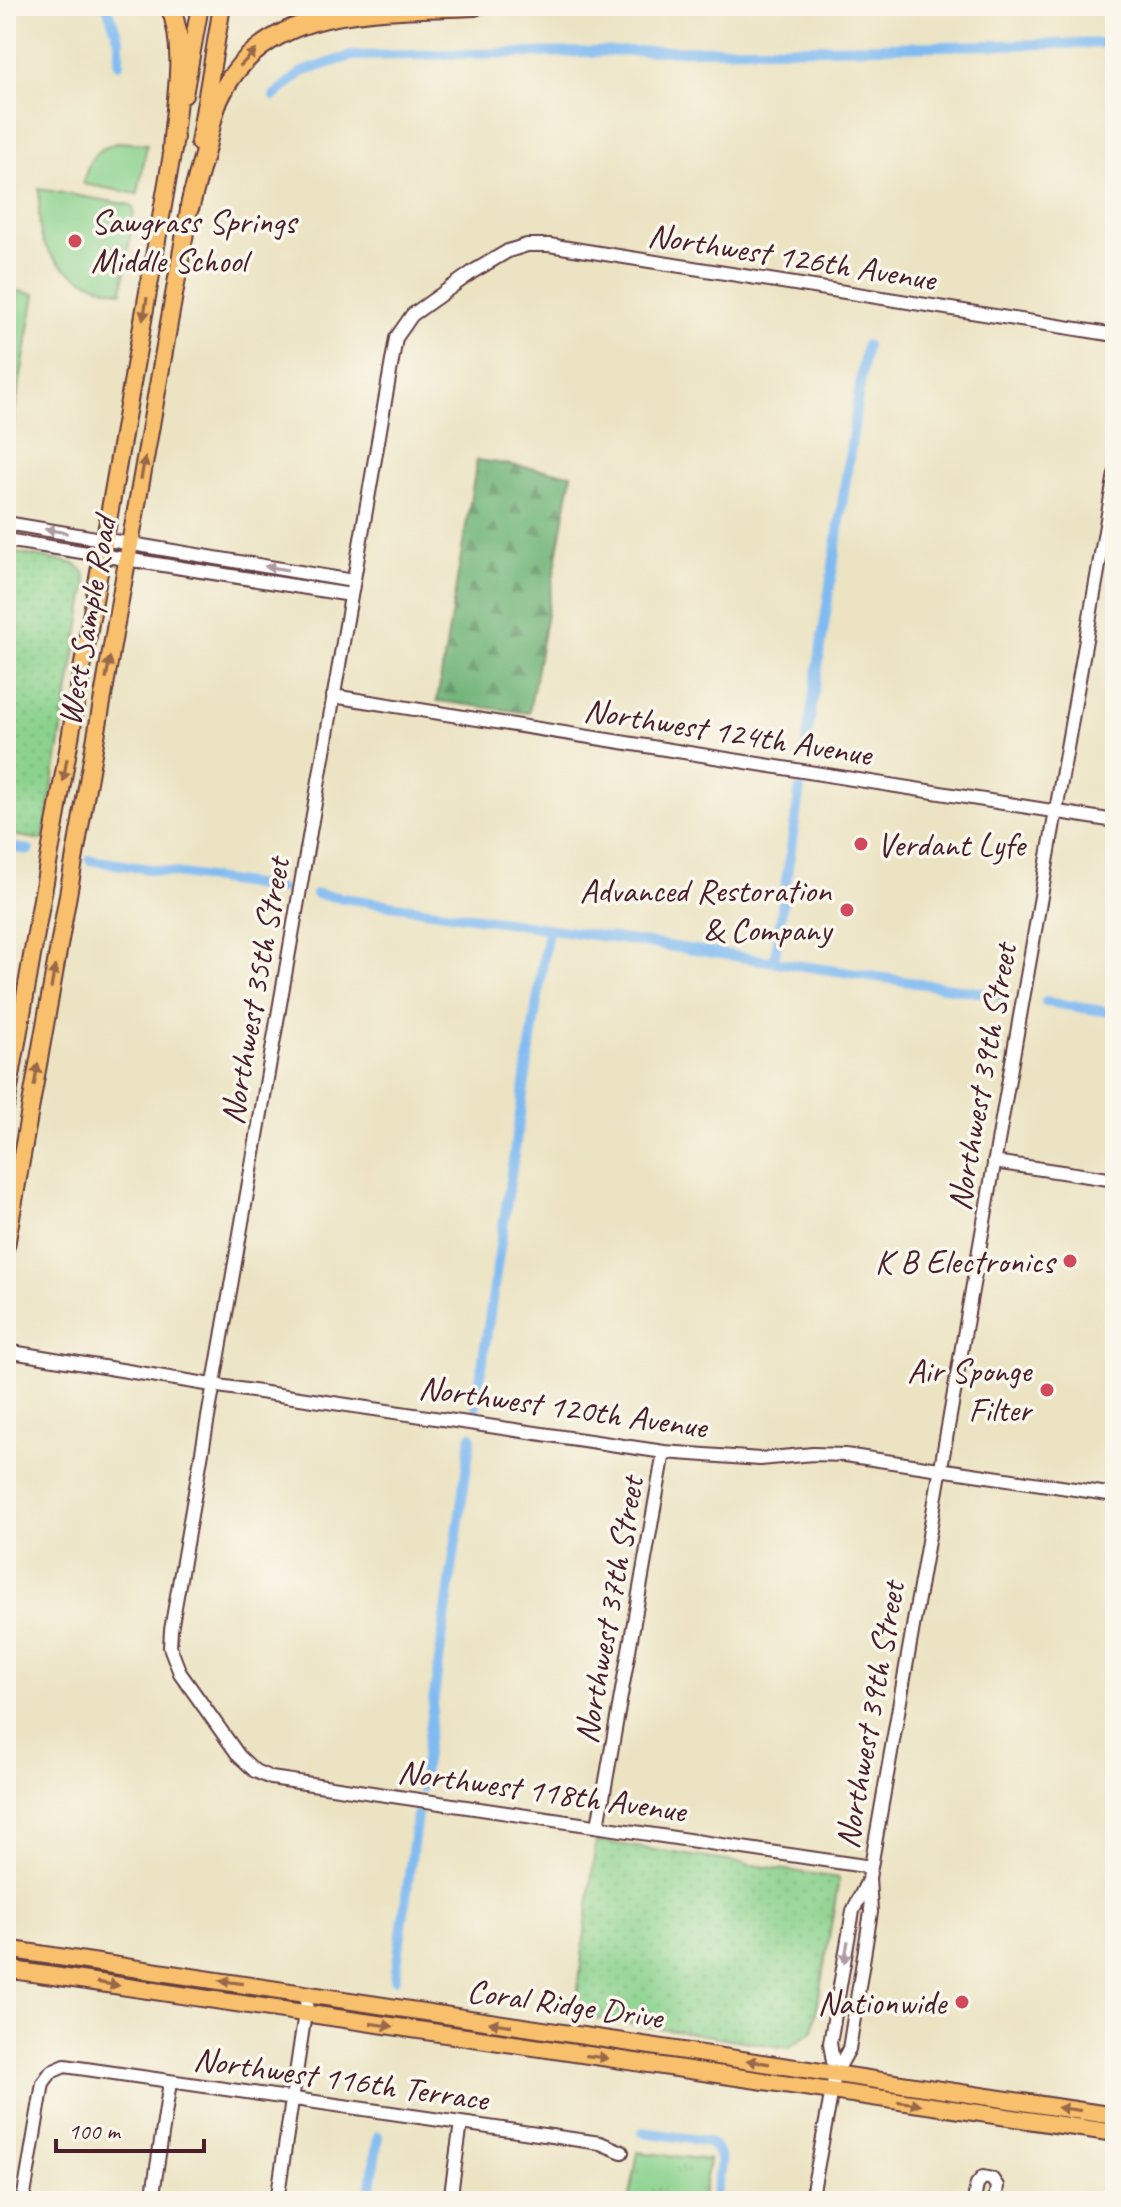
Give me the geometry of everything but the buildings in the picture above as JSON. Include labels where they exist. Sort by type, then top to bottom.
[{"type":"highway","points":[[170,6],[178,35],[179,58],[172,150]]},
{"type":"highway","points":[[190,206],[219,97],[238,68],[272,37],[303,21],[334,14],[475,6]]},
{"type":"main road","name":"West Sample Road","points":[[6,1105],[172,150],[200,6]]},
{"type":"main road","name":"West Sample Road","points":[[6,1246],[190,206],[222,6]]},
{"type":"main road","name":"Coral Ridge Drive","points":[[6,1949],[1115,2116]]},
{"type":"main road","name":"Coral Ridge Drive","points":[[6,1969],[1115,2133]]},
{"type":"main road","points":[[520,2046],[543,2040],[557,2032]]},
{"type":"street","name":"Northwest 126th Avenue","points":[[467,275],[508,251],[527,245],[549,245],[1115,335]]},
{"type":"street","name":"Northwest 35th Street","points":[[223,1734],[180,1673],[170,1647],[171,1630],[396,338],[412,315],[467,275]]},
{"type":"street","name":"Northwest 39th Street","points":[[835,2074],[849,2049],[871,1912],[870,1873],[1115,474]]},
{"type":"street","points":[[6,523],[104,548]]},
{"type":"street","points":[[6,540],[104,548],[352,588]]},
{"type":"street","name":"Northwest 124th Avenue","points":[[333,696],[1115,821]]},
{"type":"street","points":[[994,1162],[1115,1180]]},
{"type":"street","name":"Northwest 120th Avenue","points":[[6,1351],[664,1452],[760,1459],[813,1454],[845,1455],[1115,1495]]},
{"type":"street","name":"Northwest 37th Street","points":[[598,1826],[664,1452]]},
{"type":"street","name":"Northwest 118th Avenue","points":[[223,1734],[255,1771],[271,1778],[598,1826],[870,1873]]},
{"type":"street","name":"Northwest 39th Street","points":[[811,2201],[835,2074],[830,2043],[837,1999],[853,1911],[870,1873]]},
{"type":"street","points":[[277,2201],[308,1993]]},
{"type":"street","name":"Northwest 116th Terrace","points":[[23,2201],[43,2083],[51,2072],[65,2066],[600,2143],[622,2152]]},
{"type":"street","points":[[154,2187],[170,2082]]},
{"type":"street","points":[[450,2201],[461,2123]]},
{"type":"street","points":[[974,2201],[977,2184],[983,2177],[992,2179],[997,2186],[995,2201]]},
{"type":"green space","points":[[119,142],[147,144],[138,194],[83,184],[94,156],[103,148]]},
{"type":"green space","points":[[39,189],[131,205],[134,210],[122,292],[85,280],[54,257],[41,235]]},
{"type":"green space","points":[[6,289],[35,294],[6,464]]},
{"type":"green space","points":[[477,460],[572,474],[529,713],[437,701]]},
{"type":"green space","points":[[6,551],[72,563],[83,571],[87,584],[43,840],[6,834]]},
{"type":"green space","points":[[596,1841],[839,1878],[813,2031],[788,2048],[575,2015]]},
{"type":"green space","points":[[638,2152],[709,2160],[702,2201],[629,2201]]},
{"type":"waterway","points":[[107,6],[119,40],[119,64]]},
{"type":"waterway","points":[[274,96],[302,72],[351,56],[1115,43]]},
{"type":"waterway","points":[[805,753],[866,345]]},
{"type":"waterway","points":[[774,962],[800,788]]},
{"type":"waterway","points":[[6,847],[29,850]]},
{"type":"waterway","points":[[90,860],[280,889]]},
{"type":"waterway","points":[[316,894],[1005,996]]},
{"type":"waterway","points":[[476,1406],[548,929]]},
{"type":"waterway","points":[[1046,1002],[1115,1013]]},
{"type":"waterway","points":[[421,1788],[471,1436]]},
{"type":"waterway","points":[[395,1979],[417,1815]]},
{"type":"waterway","points":[[643,2132],[706,2141],[714,2146],[720,2160],[714,2201]]},
{"type":"waterway","points":[[369,2201],[378,2136]]},
{"type":"place","name":"Sawgrass Springs Middle School","points":[[75,241]]},
{"type":"place","name":"Verdant Lyfe","points":[[861,844]]},
{"type":"place","name":"Advanced Restoration & Company","points":[[847,910]]},
{"type":"place","name":"K B Electronics","points":[[1070,1261]]},
{"type":"place","name":"Air Sponge Filter","points":[[1047,1390]]},
{"type":"place","name":"Nationwide","points":[[962,2002]]}]
